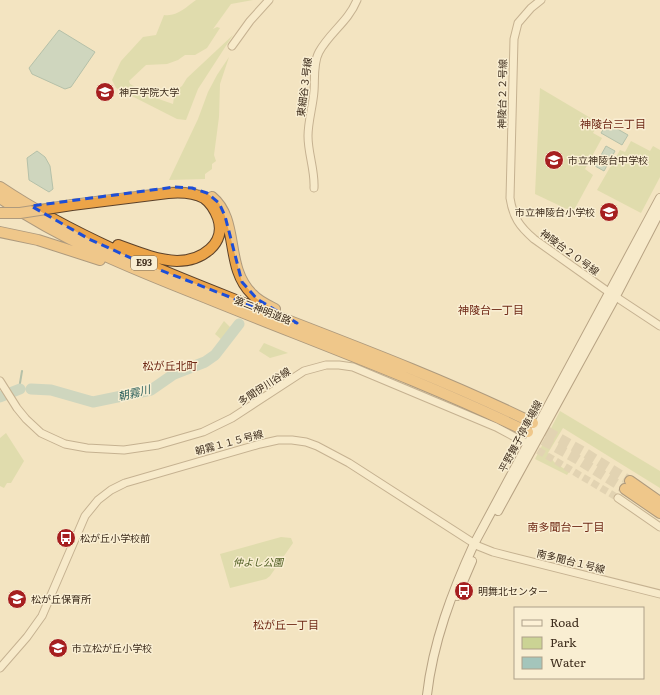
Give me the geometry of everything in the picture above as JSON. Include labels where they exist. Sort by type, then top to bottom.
[{"type":"highway","name":"第二神明道路","points":[[0,187],[46,215],[89,238],[142,262],[449,384],[530,428],[138,270],[82,245],[34,220],[0,198]]},
{"type":"highway","points":[[0,213],[20,213],[71,203],[175,187],[192,188],[207,193],[218,203],[225,216],[230,231],[236,267],[242,282],[257,299],[283,312],[297,323]]},
{"type":"highway","points":[[0,208],[19,208],[168,193],[190,194],[204,199],[214,208],[219,220],[219,234],[214,245],[206,254],[193,259],[172,260],[151,256],[117,245],[46,215]]},
{"type":"highway","points":[[0,232],[38,240],[82,254],[233,309]]},
{"type":"highway","points":[[660,502],[628,485],[660,513]]},
{"type":"main road","name":"平野舞子停車場線","points":[[613,295],[660,198]]},
{"type":"main road","name":"平野舞子停車場線","points":[[427,695],[428,680],[445,613],[460,574],[660,211]]},
{"type":"main road","name":"平野舞子停車場線","points":[[431,695],[433,680],[447,624],[476,545]]},
{"type":"street","points":[[232,46],[250,21],[269,0]]},
{"type":"street","name":"東細谷３号線","points":[[314,188],[314,176],[308,136],[314,91],[316,59],[319,51],[350,15],[357,0]]},
{"type":"street","name":"神陵台２２号線","points":[[510,198],[514,39],[518,23],[531,8],[541,0]]},
{"type":"street","name":"神陵台２０号線","points":[[510,198],[512,211],[524,230],[534,239],[660,326]]},
{"type":"street","name":"多聞伊川谷線","points":[[0,381],[6,388],[17,408],[41,433],[65,444],[87,448],[124,450],[158,445],[203,432],[232,418],[304,371],[326,365],[353,367],[496,427],[524,442]]},
{"type":"street","name":"朝霧１１５号線","points":[[0,668],[28,637],[42,616],[85,516],[98,500],[111,490],[125,483],[260,444],[278,440],[292,440],[306,442],[317,446],[349,463],[476,545]]},
{"type":"street","points":[[618,498],[660,527]]},
{"type":"street","name":"南多聞台１号線","points":[[476,545],[493,552],[660,594]]},
{"type":"highlighted area","points":[[175,187],[192,188],[207,193],[219,203],[225,216],[242,282],[257,299],[297,323],[142,263],[89,239],[31,206]]},
{"type":"green space","points":[[196,0],[253,0],[231,4],[213,29],[217,27],[220,28],[207,48],[195,55],[185,55],[178,60],[167,64],[146,65],[129,81],[130,84],[153,97],[173,104],[175,91],[182,86],[187,78],[233,35],[198,89],[186,120],[177,119],[116,88],[112,80],[121,61],[143,37],[156,35],[164,15],[177,13]]},
{"type":"green space","points":[[229,57],[220,84],[219,117],[214,155],[216,161],[212,164],[212,169],[205,174],[205,179],[169,180],[198,119],[208,92]]},
{"type":"green space","points":[[540,88],[599,123],[593,133],[602,138],[585,169],[593,175],[573,212],[535,194]]},
{"type":"green space","points":[[631,141],[650,151],[653,146],[660,150],[660,177],[641,213],[597,190],[620,150],[625,152]]},
{"type":"green space","points":[[224,321],[232,329],[223,341],[215,334]]},
{"type":"green space","points":[[264,343],[288,353],[270,358],[259,351]]},
{"type":"green space","points":[[560,411],[660,471],[660,488],[563,428],[548,453],[554,462],[569,472],[567,475],[535,459]]},
{"type":"green space","points":[[6,433],[24,461],[11,483],[7,483],[4,488],[0,486],[0,438]]},
{"type":"green space","name":"仲よし公園","points":[[281,537],[291,538],[293,543],[270,576],[266,579],[230,588],[220,554]]},
{"type":"water","points":[[59,30],[95,52],[71,87],[65,89],[32,74],[29,68]]},
{"type":"water","points":[[607,123],[628,135],[622,145],[601,133]]},
{"type":"water","points":[[606,146],[615,151],[604,171],[595,166]]},
{"type":"water","points":[[37,151],[45,157],[50,166],[53,189],[49,192],[29,180],[27,158]]},
{"type":"waterway","name":"朝霧川","points":[[31,389],[51,390],[93,402],[151,390],[174,374],[205,362],[215,355],[239,324]]},
{"type":"waterway","points":[[19,389],[22,371]]},
{"type":"waterway","name":"朝霧川","points":[[0,397],[20,389]]},
{"type":"tunnel","points":[[534,424],[582,451],[630,481]]},
{"type":"tunnel","points":[[530,433],[577,459],[625,489]]},
{"type":"tunnel","points":[[529,445],[618,498]]},
{"type":"place","name":"神戸学院大学","points":[[105,92]]},
{"type":"place","name":"市立神陵台中学校","points":[[554,160]]},
{"type":"place","name":"市立神陵台小学校","points":[[609,212]]},
{"type":"place","name":"松が丘小学校前","points":[[66,538]]},
{"type":"place","name":"明舞北センター","points":[[464,591]]},
{"type":"place","name":"松が丘保育所","points":[[17,599]]},
{"type":"place","name":"市立松が丘小学校","points":[[58,648]]},
{"type":"district","name":"神陵台三丁目","points":[[613,124]]},
{"type":"district","name":"神陵台一丁目","points":[[491,310]]},
{"type":"district","name":"松が丘北町","points":[[170,366]]},
{"type":"district","name":"南多聞台一丁目","points":[[566,527]]},
{"type":"district","name":"松が丘一丁目","points":[[286,625]]}]
